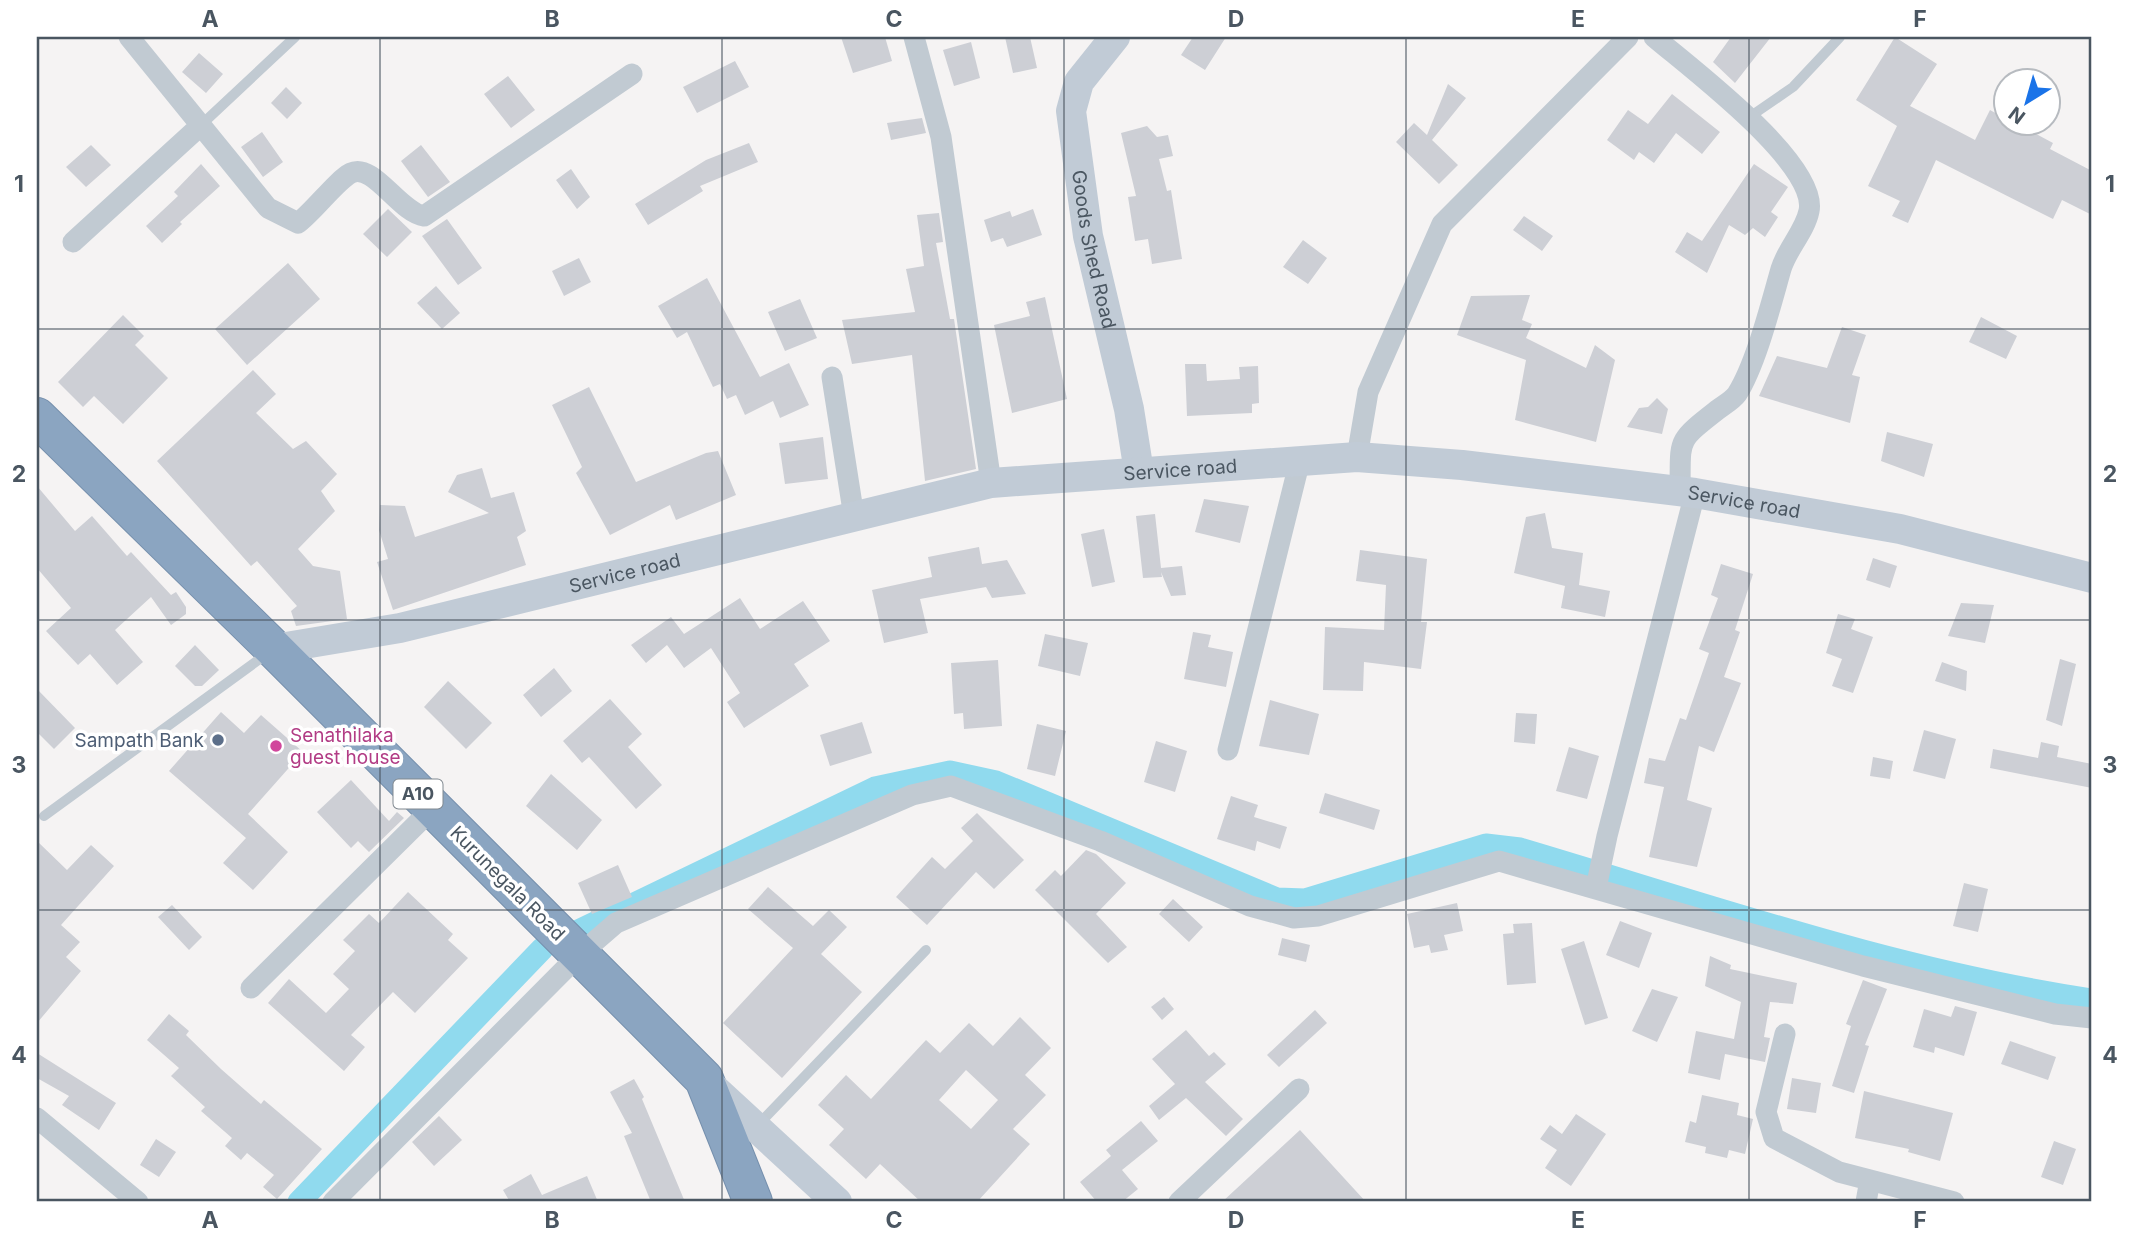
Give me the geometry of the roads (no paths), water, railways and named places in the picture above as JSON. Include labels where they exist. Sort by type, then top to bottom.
[{"type":"highway","name":"Kurunegala Road","points":[[37,417],[274,649],[704,1079],[753,1202]]},
{"type":"street","points":[[129,37],[199,127],[268,208],[298,223],[351,173],[363,172],[378,181],[414,215],[424,216],[632,74]]},
{"type":"street","points":[[914,37],[941,137],[991,483]]},
{"type":"street","name":"Goods Shed Road","points":[[1115,37],[1079,82],[1071,111],[1088,236],[1129,409],[1139,472]]},
{"type":"street","points":[[1357,457],[1367,393],[1441,224],[1628,37]]},
{"type":"street","points":[[1597,886],[1688,492],[1681,448],[1687,432],[1736,396],[1766,321],[1783,261],[1809,211],[1807,187],[1793,164],[1748,118],[1654,37]]},
{"type":"street","points":[[74,242],[199,127]]},
{"type":"street","points":[[832,377],[854,517]]},
{"type":"street","name":"Service road","points":[[274,649],[400,628],[991,483],[1357,457],[1462,465],[1688,492],[1900,529],[2092,578]]},
{"type":"street","points":[[1228,750],[1300,460]]},
{"type":"street","points":[[333,1202],[579,954],[616,923],[652,905],[912,795],[951,786],[1100,841],[1250,906],[1294,918],[1318,915],[1499,861],[1597,886],[1863,966],[2055,1014],[2092,1018]]},
{"type":"street","points":[[251,988],[433,808]]},
{"type":"street","points":[[1785,1034],[1766,1112],[1774,1138],[1839,1172],[1954,1202]]},
{"type":"street","points":[[704,1079],[837,1202]]},
{"type":"street","points":[[1178,1202],[1299,1089]]},
{"type":"street","points":[[37,1118],[138,1202]]},
{"type":"street","points":[[1866,1202],[1870,1180]]},
{"type":"lane","points":[[199,127],[295,37]]},
{"type":"lane","points":[[1748,118],[1793,87],[1840,37]]},
{"type":"lane","points":[[44,816],[274,649]]},
{"type":"lane","points":[[756,1127],[926,950]]},
{"type":"waterway","points":[[576,932],[875,788],[950,772],[996,782],[1277,899],[1305,900],[1486,845],[1520,849],[1875,954],[1947,972],[2092,1000]]},
{"type":"waterway","points":[[299,1202],[542,949]]},
{"type":"place","name":"Sampath Bank","points":[[218,740]]},
{"type":"place","name":"Senathilaka guest house","points":[[276,746]]}]
